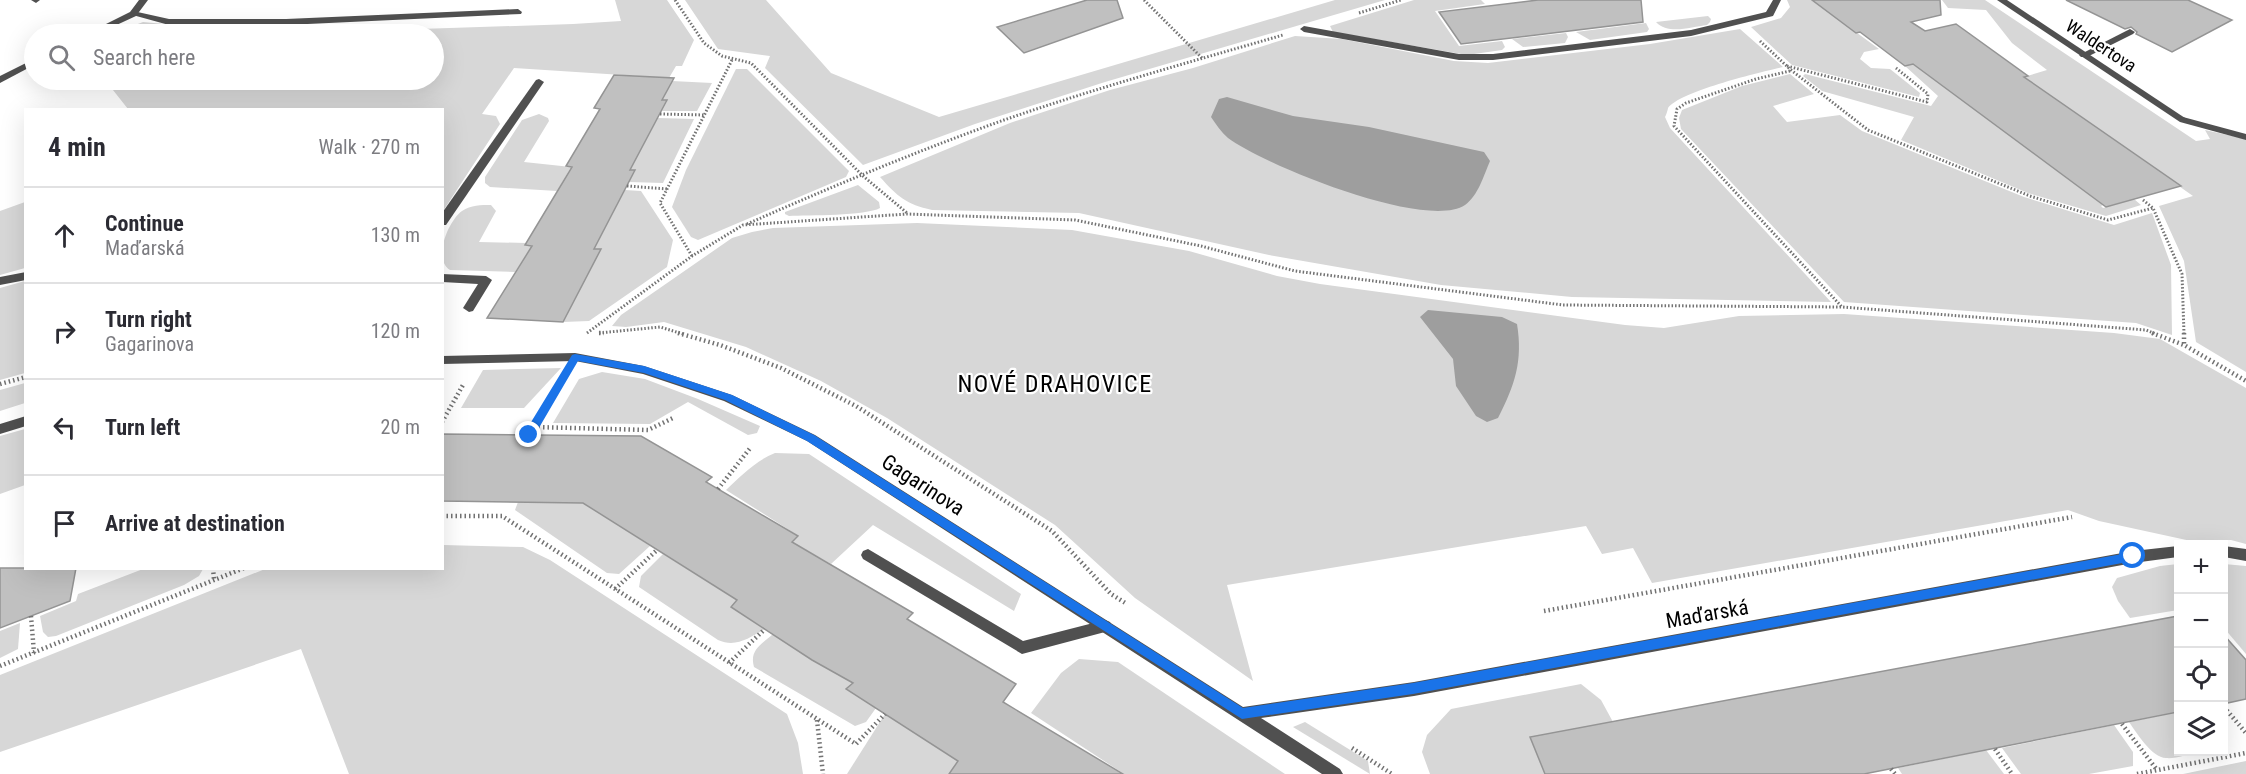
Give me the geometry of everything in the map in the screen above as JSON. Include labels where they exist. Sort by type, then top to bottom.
[{"type":"street","points":[[112,24],[133,14],[144,0]]},
{"type":"street","points":[[1304,29],[1459,57],[1493,57],[1662,37],[1740,22],[1770,14],[1777,0]]},
{"type":"street","name":"Waldertova","points":[[2001,0],[2183,120],[2246,137]]},
{"type":"street","points":[[133,14],[169,22],[286,22],[518,12]]},
{"type":"street","points":[[2084,55],[2130,32]]},
{"type":"street","points":[[0,80],[24,67]]},
{"type":"street","points":[[444,219],[539,82]]},
{"type":"street","points":[[0,281],[24,276]]},
{"type":"street","points":[[444,278],[486,280],[469,308]]},
{"type":"street","name":"Gagarinova","points":[[444,360],[575,357],[644,370],[728,398],[811,438],[1335,774]]},
{"type":"street","points":[[0,429],[24,422]]},
{"type":"street","name":"Maďarská","points":[[1242,714],[1413,689],[2133,556],[2174,552]]},
{"type":"street","points":[[2228,553],[2246,555]]},
{"type":"street","points":[[868,555],[1022,648],[1105,626]]},
{"type":"path","points":[[675,0],[708,50],[732,60],[751,63],[862,176],[908,214]]},
{"type":"path","points":[[1144,0],[1203,59]]},
{"type":"path","points":[[1358,13],[1401,0]]},
{"type":"path","points":[[1740,22],[1786,66],[1868,130],[2030,196],[2109,220],[2153,208]]},
{"type":"path","points":[[1131,606],[1112,594],[1052,531],[856,406],[790,373],[720,345],[660,327],[585,334],[692,256],[743,225],[1002,121],[1103,87],[1304,29]]},
{"type":"path","points":[[692,256],[660,203],[732,60]]},
{"type":"path","points":[[1786,66],[1927,102],[1928,94],[1896,68]]},
{"type":"path","points":[[1791,70],[1756,79],[1686,103],[1677,109],[1674,126],[1842,308]]},
{"type":"path","points":[[660,114],[705,115]]},
{"type":"path","points":[[627,186],[668,189]]},
{"type":"path","points":[[2143,200],[2153,208],[2182,274],[2184,345]]},
{"type":"path","points":[[743,225],[908,214],[1076,220],[1201,246],[1295,271],[1563,305],[1842,308],[2145,330],[2184,345],[2246,381]]},
{"type":"path","points":[[529,435],[575,357]]},
{"type":"path","points":[[444,419],[479,359]]},
{"type":"path","points":[[0,384],[24,378]]},
{"type":"path","points":[[534,427],[648,430],[673,418]]},
{"type":"path","points":[[718,489],[751,447]]},
{"type":"path","points":[[444,516],[502,516],[856,744],[885,714]]},
{"type":"path","points":[[1544,611],[2072,517]]},
{"type":"path","points":[[615,589],[657,550]]},
{"type":"path","points":[[213,570],[214,580]]},
{"type":"path","points":[[0,666],[239,570]]},
{"type":"path","points":[[31,616],[34,653]]},
{"type":"path","points":[[729,663],[765,628]]},
{"type":"path","points":[[2228,713],[2246,733]]},
{"type":"path","points":[[817,720],[823,774]]},
{"type":"path","points":[[2122,724],[2157,770]]},
{"type":"path","points":[[1995,749],[2012,774]]},
{"type":"path","points":[[2137,774],[2246,753]]},
{"type":"shaded area","points":[[615,0],[667,0],[694,40],[682,66],[676,66],[669,78],[514,68],[482,114],[496,116],[500,124],[444,209],[444,108],[127,108],[113,90],[444,90],[444,28],[621,21]]},
{"type":"shaded area","points":[[685,0],[766,0],[831,73],[939,117],[1335,0],[1385,0],[1105,82],[975,124],[863,165],[765,68],[770,56],[718,49]]},
{"type":"shaded area","points":[[1414,0],[1481,0],[1485,4],[1435,11],[1459,46],[1502,41],[1505,47],[1502,50],[1467,55],[1333,32],[1330,26]]},
{"type":"shaded area","points":[[1787,0],[1812,0],[1879,49],[1864,52],[1860,59],[1871,68],[1890,69],[1920,93],[1919,97],[1792,65],[1751,27],[1781,18],[1790,7]]},
{"type":"shaded area","points":[[1942,0],[1985,0],[2196,141],[2210,139],[2205,130],[2246,139],[2246,372],[2196,342],[2184,261],[2159,206],[2193,196],[2024,77],[2047,70],[2012,43],[1986,10],[1948,8]]},
{"type":"shaded area","points":[[1708,16],[1711,19],[1707,25],[1687,28],[1667,28],[1656,22]]},
{"type":"shaded area","points":[[143,22],[164,24],[138,24]]},
{"type":"shaded area","points":[[1646,23],[1649,29],[1647,32],[1590,40],[1576,32]]},
{"type":"shaded area","points":[[1740,29],[1783,67],[1722,83],[1688,95],[1668,108],[1665,117],[1670,128],[1831,302],[1572,297],[1441,285],[1269,255],[1079,213],[932,210],[903,199],[880,177],[1010,123],[1110,90],[1193,68],[1295,36],[1342,39],[1454,61],[1488,63],[1650,44]]},
{"type":"shaded area","points":[[1566,33],[1568,37],[1565,43],[1523,47],[1512,39]]},
{"type":"shaded area","points":[[1913,64],[2103,205],[2101,206],[2103,208],[2134,199],[2141,205],[2106,216],[2028,193],[1901,140],[1914,117],[1822,91],[1803,76],[1805,74],[1931,106],[1938,96],[1905,66]]},
{"type":"shaded area","points":[[736,69],[747,69],[849,171],[846,177],[698,240],[691,237],[672,207],[686,170]]},
{"type":"shaded area","points":[[1790,74],[1814,94],[1773,106],[1787,122],[1840,115],[1862,131],[2024,197],[2114,225],[2152,213],[2171,265],[2172,335],[2136,323],[1844,302],[1681,129],[1679,118],[1682,110],[1742,86]]},
{"type":"shaded area","points":[[672,81],[712,83],[697,111],[662,111],[667,101],[662,100]]},
{"type":"shaded area","points":[[1227,97],[1293,116],[1369,127],[1484,152],[1490,161],[1477,191],[1465,205],[1445,211],[1417,209],[1382,202],[1345,191],[1275,164],[1228,138],[1211,117],[1219,99]]},
{"type":"shaded area","points":[[539,114],[548,118],[549,121],[524,162],[571,167],[557,191],[490,187],[485,183],[485,177],[522,120]]},
{"type":"shaded area","points":[[658,118],[694,119],[663,183],[629,182],[635,171],[630,170]]},
{"type":"shaded area","points":[[858,185],[879,202],[880,208],[850,214],[789,216],[785,214],[785,212]]},
{"type":"shaded area","points":[[625,190],[641,191],[673,240],[667,267],[589,321],[563,322],[600,249],[594,249]]},
{"type":"shaded area","points":[[24,202],[24,268],[0,275],[0,211]]},
{"type":"shaded area","points":[[491,205],[496,211],[479,242],[526,243],[532,246],[515,272],[450,270],[445,265],[444,240],[452,222],[465,209]]},
{"type":"shaded area","points":[[917,223],[1072,230],[1189,251],[1277,276],[1320,284],[1625,325],[1664,328],[1739,316],[1844,314],[2114,333],[2160,339],[2246,388],[2246,544],[2231,540],[2186,540],[2099,521],[2068,510],[1652,583],[1633,548],[1602,554],[1586,526],[1227,585],[1253,681],[1135,598],[1055,525],[887,418],[821,381],[746,347],[664,322],[626,327],[612,326],[621,315],[732,238],[773,228]]},
{"type":"shaded area","points":[[24,281],[24,373],[0,380],[0,288]]},
{"type":"shaded area","points":[[1428,310],[1502,317],[1517,324],[1519,350],[1516,372],[1509,395],[1498,418],[1487,422],[1476,416],[1456,386],[1453,359],[1420,317]]},
{"type":"shaded area","points":[[561,368],[524,408],[461,408],[483,370]]},
{"type":"shaded area","points":[[602,372],[645,379],[760,426],[757,433],[748,435],[688,402],[650,424],[553,423],[579,379]]},
{"type":"shaded area","points":[[24,383],[24,403],[0,411],[0,390]]},
{"type":"shaded area","points":[[24,429],[24,485],[0,494],[0,436]]},
{"type":"shaded area","points":[[775,453],[809,454],[1021,594],[1014,611],[873,525],[831,564],[792,542],[797,535],[726,490],[743,474]]},
{"type":"shaded area","points":[[518,502],[597,503],[626,530],[650,546],[619,574],[607,573],[515,510]]},
{"type":"shaded area","points":[[444,545],[523,547],[550,560],[787,714],[798,743],[803,774],[349,774],[301,649],[0,752],[0,675],[262,570],[444,570]]},
{"type":"shaded area","points":[[663,554],[737,600],[731,607],[765,629],[742,641],[731,643],[718,640],[639,587],[641,576]]},
{"type":"shaded area","points":[[2174,564],[2174,611],[2130,618],[2118,601],[2112,587],[2117,578]]},
{"type":"shaded area","points":[[2228,564],[2246,566],[2246,654],[2228,633]]},
{"type":"shaded area","points":[[140,570],[202,570],[199,576],[184,585],[56,636],[48,637],[43,632],[40,616],[76,601],[78,594]]},
{"type":"shaded area","points":[[20,623],[18,649],[0,658],[0,631]]},
{"type":"shaded area","points":[[773,634],[812,660],[853,683],[846,689],[876,708],[866,722],[855,726],[754,667],[755,652]]},
{"type":"shaded area","points":[[1079,659],[1118,662],[1285,774],[1124,774],[1031,713],[1061,673]]},
{"type":"shaded area","points":[[1581,684],[1601,700],[1613,722],[1530,737],[1545,774],[1430,774],[1422,752],[1427,735],[1451,709]]},
{"type":"shaded area","points":[[2174,713],[2174,756],[2182,756],[2166,758],[2155,754],[2129,722]]},
{"type":"shaded area","points":[[885,714],[958,761],[949,774],[847,774]]},
{"type":"shaded area","points":[[1305,722],[1368,761],[1370,774],[1293,727]]},
{"type":"shaded area","points":[[2114,725],[2133,752],[2133,766],[2089,774],[2021,774],[2002,748]]},
{"type":"shaded area","points":[[1986,750],[2004,774],[1902,774],[1898,768]]},
{"type":"shaded area","points":[[2246,761],[2246,774],[2183,774]]},
{"type":"building","points":[[1087,0],[1117,0],[1123,18],[1024,53],[997,27]]},
{"type":"building","points":[[1538,0],[1641,0],[1643,22],[1461,44],[1439,12]]},
{"type":"building","points":[[1812,0],[1940,0],[1941,15],[1911,22],[1925,31],[1956,24],[2028,76],[2024,77],[2181,186],[2106,207],[1913,64],[1905,66]]},
{"type":"building","points":[[2066,0],[2188,0],[2232,20],[2172,52],[2136,34],[2137,32],[2131,27],[2125,29]]},
{"type":"building","points":[[614,75],[674,78],[662,100],[667,100],[630,170],[635,170],[594,249],[601,249],[563,322],[487,318],[532,246],[525,245],[572,167],[566,166],[600,109],[594,108]]},
{"type":"building","points":[[444,434],[641,436],[712,477],[706,482],[798,536],[792,542],[913,613],[907,619],[1016,684],[1003,702],[1123,774],[949,774],[958,761],[846,689],[853,683],[812,660],[731,607],[737,600],[583,503],[444,501]]},
{"type":"building","points":[[0,568],[76,570],[70,601],[0,628]]},
{"type":"building","points":[[2174,617],[2174,713],[1864,774],[1545,774],[1530,737]]},
{"type":"building","points":[[2228,640],[2246,660],[2246,699],[2228,703]]},
{"type":"district","name":"NOVÉ DRAHOVICE","points":[[1055,384]]},
{"type":"route","points":[[529,435],[575,357],[644,370],[728,398],[811,438],[1242,714],[1413,689],[2133,556]]}]
